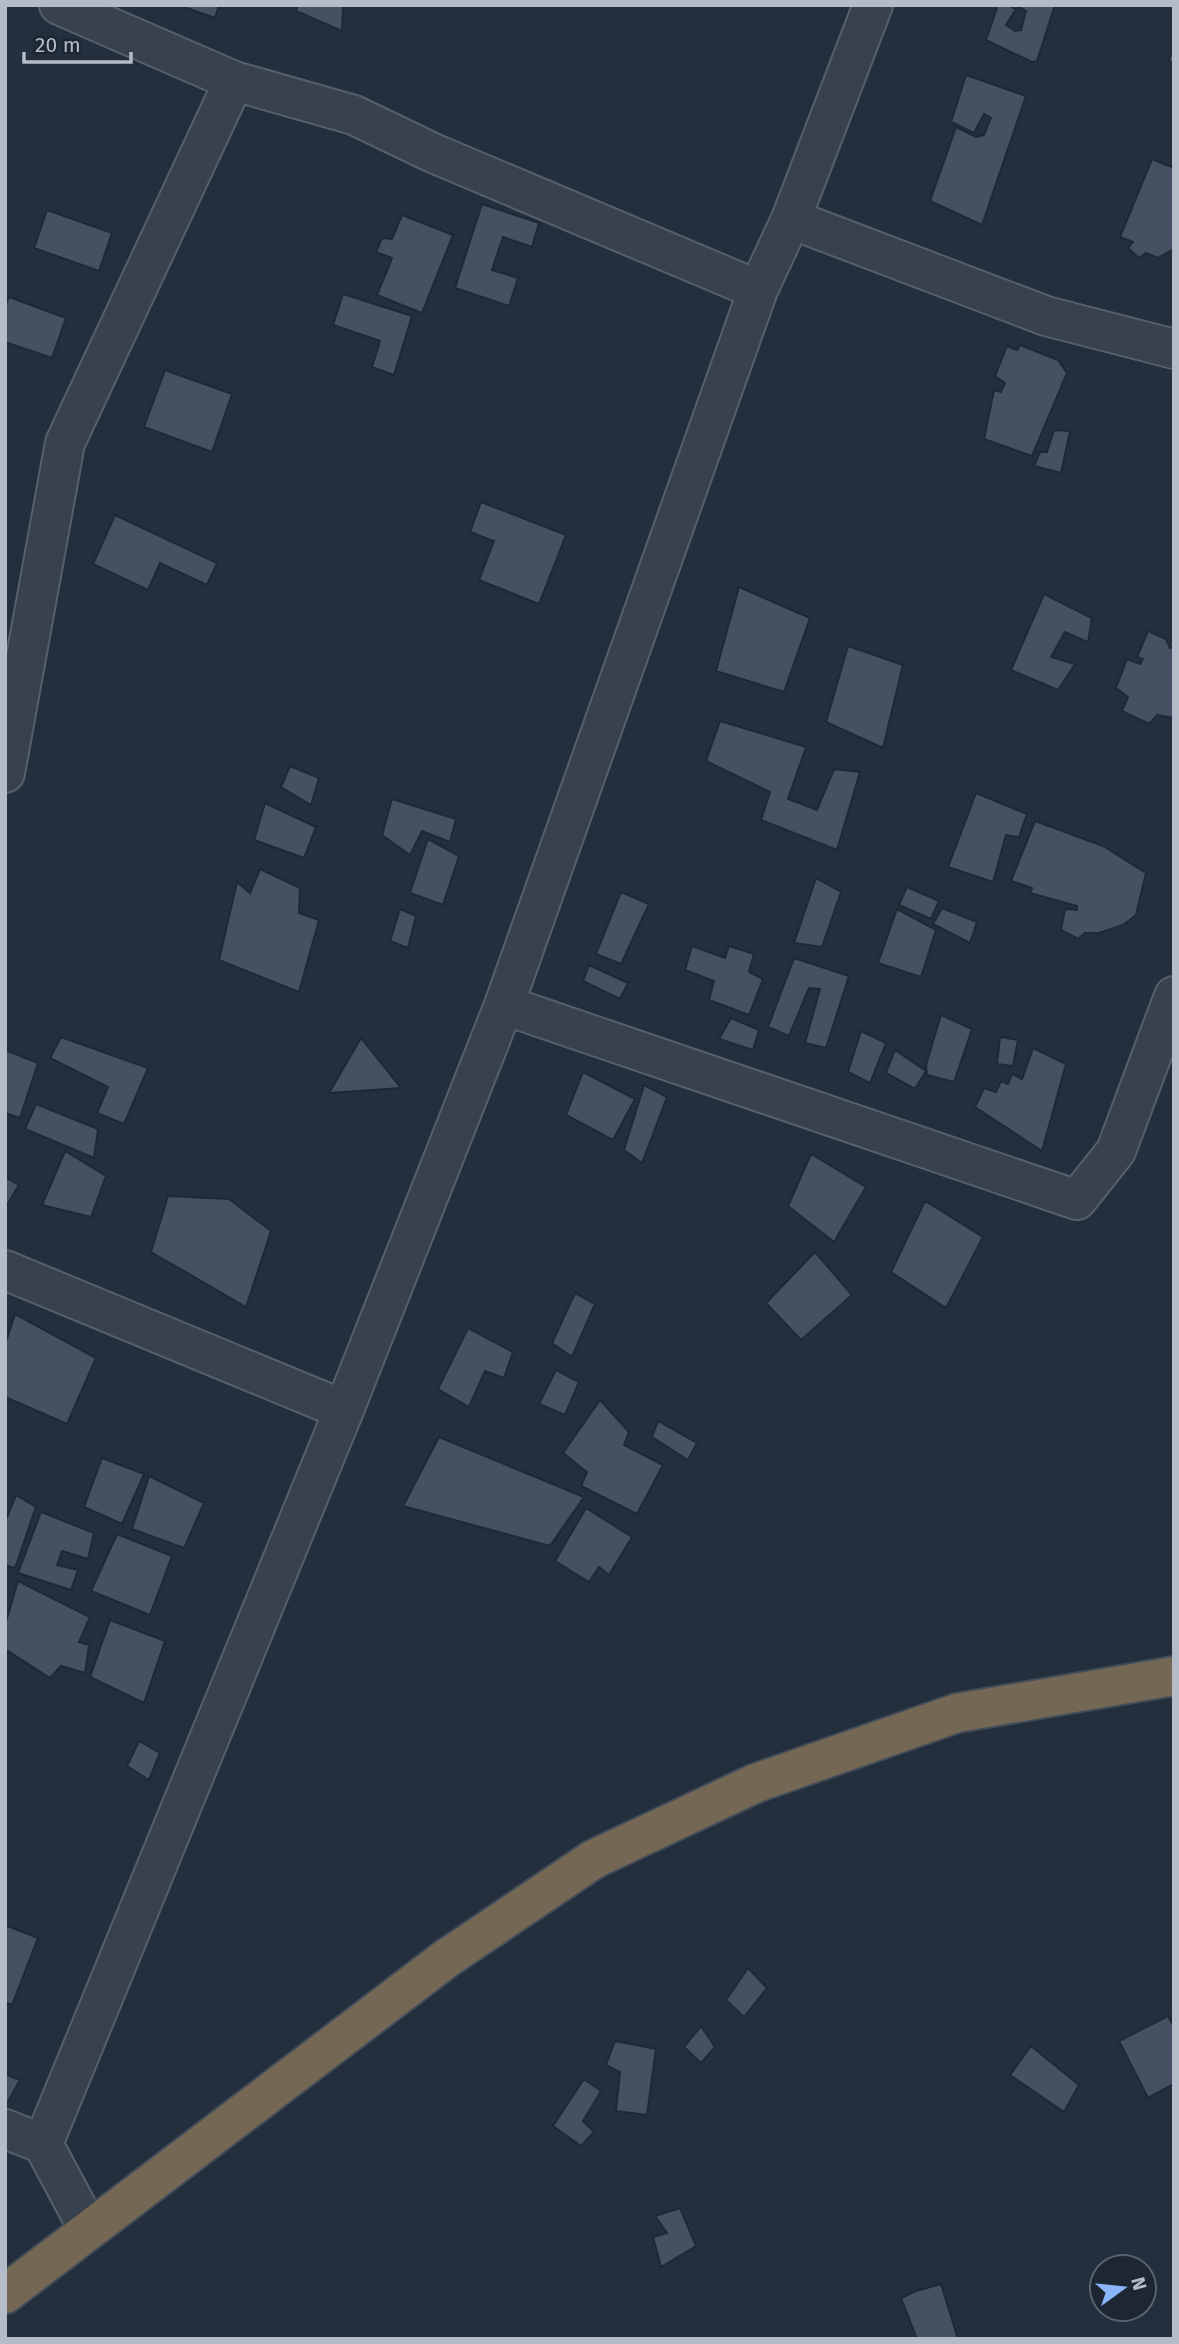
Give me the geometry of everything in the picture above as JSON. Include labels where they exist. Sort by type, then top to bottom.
[{"type":"highway","points":[[5,2294],[447,1958],[594,1859],[756,1783],[957,1713],[1174,1676]]},
{"type":"street","points":[[59,5],[234,82],[354,115],[433,153],[758,290]]},
{"type":"street","points":[[43,2144],[344,1410],[504,1005],[758,290],[791,219],[873,5]]},
{"type":"street","points":[[5,773],[65,443],[234,82]]},
{"type":"street","points":[[791,219],[1046,316],[1174,349]]},
{"type":"street","points":[[504,1005],[1077,1200],[1116,1151],[1174,996]]},
{"type":"street","points":[[5,1270],[344,1410]]},
{"type":"street","points":[[5,2129],[43,2144],[89,2230]]},
{"type":"building","points":[[178,5],[219,5],[215,18]]},
{"type":"building","points":[[298,5],[343,5],[342,31],[296,11]]},
{"type":"building","points":[[998,5],[1008,5],[1016,9],[1006,25],[1015,31],[1021,30],[1026,11],[1016,5],[1055,5],[1037,61],[1032,62],[986,40]]},
{"type":"building","points":[[1174,41],[1174,63],[1169,61]]},
{"type":"building","points":[[966,75],[1026,96],[982,225],[930,201],[956,127],[976,137],[984,135],[991,118],[984,114],[974,133],[951,122]]},
{"type":"building","points":[[1152,159],[1174,168],[1174,249],[1158,258],[1146,253],[1139,258],[1128,248],[1133,242],[1120,237]]},
{"type":"building","points":[[482,204],[539,223],[532,247],[503,237],[492,270],[518,278],[509,306],[455,288]]},
{"type":"building","points":[[47,210],[112,233],[99,271],[34,248]]},
{"type":"building","points":[[402,215],[453,235],[422,313],[377,295],[392,258],[376,252],[382,238],[392,239]]},
{"type":"building","points":[[343,294],[412,316],[394,375],[372,367],[380,341],[333,325]]},
{"type":"building","points":[[9,297],[66,318],[52,358],[5,342],[5,306]]},
{"type":"building","points":[[1020,345],[1058,360],[1067,373],[1032,456],[984,439],[994,390],[1001,392],[1005,383],[995,376],[1007,346],[1017,350]]},
{"type":"building","points":[[165,370],[232,394],[212,452],[144,427]]},
{"type":"building","points":[[1054,430],[1070,431],[1061,473],[1034,466],[1040,452],[1047,452]]},
{"type":"building","points":[[481,502],[566,535],[539,604],[479,580],[494,541],[470,532]]},
{"type":"building","points":[[115,515],[217,563],[207,585],[160,563],[148,590],[93,564]]},
{"type":"building","points":[[739,587],[810,618],[784,692],[716,671]]},
{"type":"building","points":[[1044,594],[1092,618],[1088,642],[1065,632],[1051,657],[1075,664],[1058,690],[1011,670]]},
{"type":"building","points":[[1148,631],[1166,639],[1170,648],[1174,647],[1174,718],[1157,715],[1149,724],[1122,711],[1128,697],[1116,688],[1127,659],[1140,664],[1143,659],[1137,657]]},
{"type":"building","points":[[848,646],[903,665],[883,748],[826,722]]},
{"type":"building","points":[[720,721],[806,747],[788,799],[817,810],[834,769],[860,772],[837,850],[761,820],[770,792],[706,761]]},
{"type":"building","points":[[290,766],[319,778],[311,805],[281,787]]},
{"type":"building","points":[[976,793],[1027,814],[1019,837],[1006,835],[993,882],[948,867]]},
{"type":"building","points":[[392,799],[456,819],[450,842],[422,831],[410,855],[382,835]]},
{"type":"building","points":[[265,803],[316,827],[304,858],[254,840]]},
{"type":"building","points":[[1035,821],[1103,846],[1146,873],[1136,915],[1123,925],[1099,933],[1085,933],[1078,939],[1061,930],[1065,909],[1077,910],[1077,906],[1030,893],[1032,888],[1011,881]]},
{"type":"building","points":[[428,839],[459,856],[443,905],[410,893]]},
{"type":"building","points":[[260,869],[300,888],[299,913],[319,920],[299,992],[219,960],[237,882],[250,893]]},
{"type":"building","points":[[816,878],[841,892],[822,947],[794,943]]},
{"type":"building","points":[[907,887],[939,901],[931,919],[899,905]]},
{"type":"building","points":[[621,892],[649,904],[621,964],[596,954]]},
{"type":"building","points":[[942,908],[977,922],[970,943],[933,924]]},
{"type":"building","points":[[400,909],[416,916],[408,948],[390,941]]},
{"type":"building","points":[[897,909],[936,930],[921,977],[878,963]]},
{"type":"building","points":[[692,946],[725,958],[729,946],[754,954],[749,972],[763,979],[749,1015],[709,1000],[714,981],[685,970]]},
{"type":"building","points":[[794,958],[849,976],[826,1048],[805,1043],[820,989],[809,988],[789,1036],[768,1027]]},
{"type":"building","points":[[589,965],[628,983],[620,999],[583,981]]},
{"type":"building","points":[[941,1015],[972,1029],[954,1082],[927,1075],[926,1065]]},
{"type":"building","points":[[731,1018],[759,1030],[753,1050],[719,1039]]},
{"type":"building","points":[[861,1031],[886,1043],[870,1083],[848,1072]]},
{"type":"building","points":[[61,1037],[148,1068],[124,1124],[97,1113],[108,1087],[50,1058]]},
{"type":"building","points":[[1000,1037],[1018,1040],[1013,1066],[997,1064]]},
{"type":"building","points":[[361,1038],[401,1088],[329,1093]]},
{"type":"building","points":[[1033,1048],[1066,1064],[1042,1151],[975,1107],[984,1088],[996,1092],[1001,1081],[1008,1084],[1012,1074],[1022,1079]]},
{"type":"building","points":[[5,1050],[38,1063],[20,1118],[5,1113]]},
{"type":"building","points":[[895,1050],[926,1071],[915,1089],[886,1073]]},
{"type":"building","points":[[583,1072],[635,1099],[613,1140],[566,1115]]},
{"type":"building","points":[[644,1085],[667,1097],[642,1163],[624,1150]]},
{"type":"building","points":[[36,1104],[98,1129],[94,1158],[25,1129]]},
{"type":"building","points":[[65,1151],[106,1176],[91,1217],[42,1205]]},
{"type":"building","points":[[811,1154],[866,1187],[834,1242],[788,1206]]},
{"type":"building","points":[[5,1177],[19,1185],[5,1208]]},
{"type":"building","points":[[168,1196],[229,1199],[271,1231],[246,1307],[151,1252]]},
{"type":"building","points":[[925,1201],[983,1237],[946,1308],[891,1272]]},
{"type":"building","points":[[815,1252],[852,1295],[801,1340],[766,1303]]},
{"type":"building","points":[[575,1293],[595,1304],[572,1357],[552,1343]]},
{"type":"building","points":[[15,1314],[96,1358],[67,1424],[5,1397],[5,1345]]},
{"type":"building","points":[[468,1328],[513,1352],[504,1378],[485,1371],[469,1407],[438,1389]]},
{"type":"building","points":[[556,1370],[579,1382],[565,1415],[539,1404]]},
{"type":"building","points":[[600,1400],[629,1432],[624,1445],[663,1465],[637,1514],[581,1486],[587,1472],[563,1453]]},
{"type":"building","points":[[658,1421],[697,1443],[688,1460],[652,1437]]},
{"type":"building","points":[[439,1437],[584,1497],[550,1546],[403,1506]]},
{"type":"building","points":[[102,1458],[144,1474],[122,1524],[84,1507]]},
{"type":"building","points":[[149,1476],[204,1503],[184,1548],[132,1529]]},
{"type":"building","points":[[16,1495],[36,1507],[15,1568],[5,1565],[5,1522]]},
{"type":"building","points":[[586,1508],[632,1537],[609,1575],[599,1567],[589,1582],[555,1561]]},
{"type":"building","points":[[41,1512],[94,1533],[88,1559],[62,1551],[57,1565],[78,1570],[71,1590],[18,1573]]},
{"type":"building","points":[[117,1534],[172,1556],[150,1615],[91,1591]]},
{"type":"building","points":[[18,1581],[90,1617],[79,1642],[89,1645],[85,1673],[61,1666],[50,1678],[5,1649],[5,1625]]},
{"type":"building","points":[[110,1620],[165,1641],[144,1703],[90,1677]]},
{"type":"building","points":[[139,1741],[160,1753],[149,1780],[127,1766]]},
{"type":"building","points":[[5,1925],[38,1938],[12,2005],[5,2002]]},
{"type":"building","points":[[748,1968],[767,1988],[744,2017],[726,2000]]},
{"type":"building","points":[[1168,2016],[1174,2027],[1174,2084],[1148,2098],[1119,2041]]},
{"type":"building","points":[[701,2026],[715,2047],[701,2063],[684,2047]]},
{"type":"building","points":[[615,2041],[656,2049],[647,2115],[616,2111],[620,2072],[606,2065]]},
{"type":"building","points":[[1031,2046],[1079,2085],[1064,2112],[1010,2075]]},
{"type":"building","points":[[5,2074],[20,2080],[5,2107]]},
{"type":"building","points":[[584,2079],[601,2091],[583,2121],[594,2132],[581,2146],[553,2126]]},
{"type":"building","points":[[680,2208],[696,2246],[661,2267],[653,2237],[667,2233],[655,2216]]},
{"type":"building","points":[[941,2284],[958,2339],[917,2339],[901,2298]]}]
